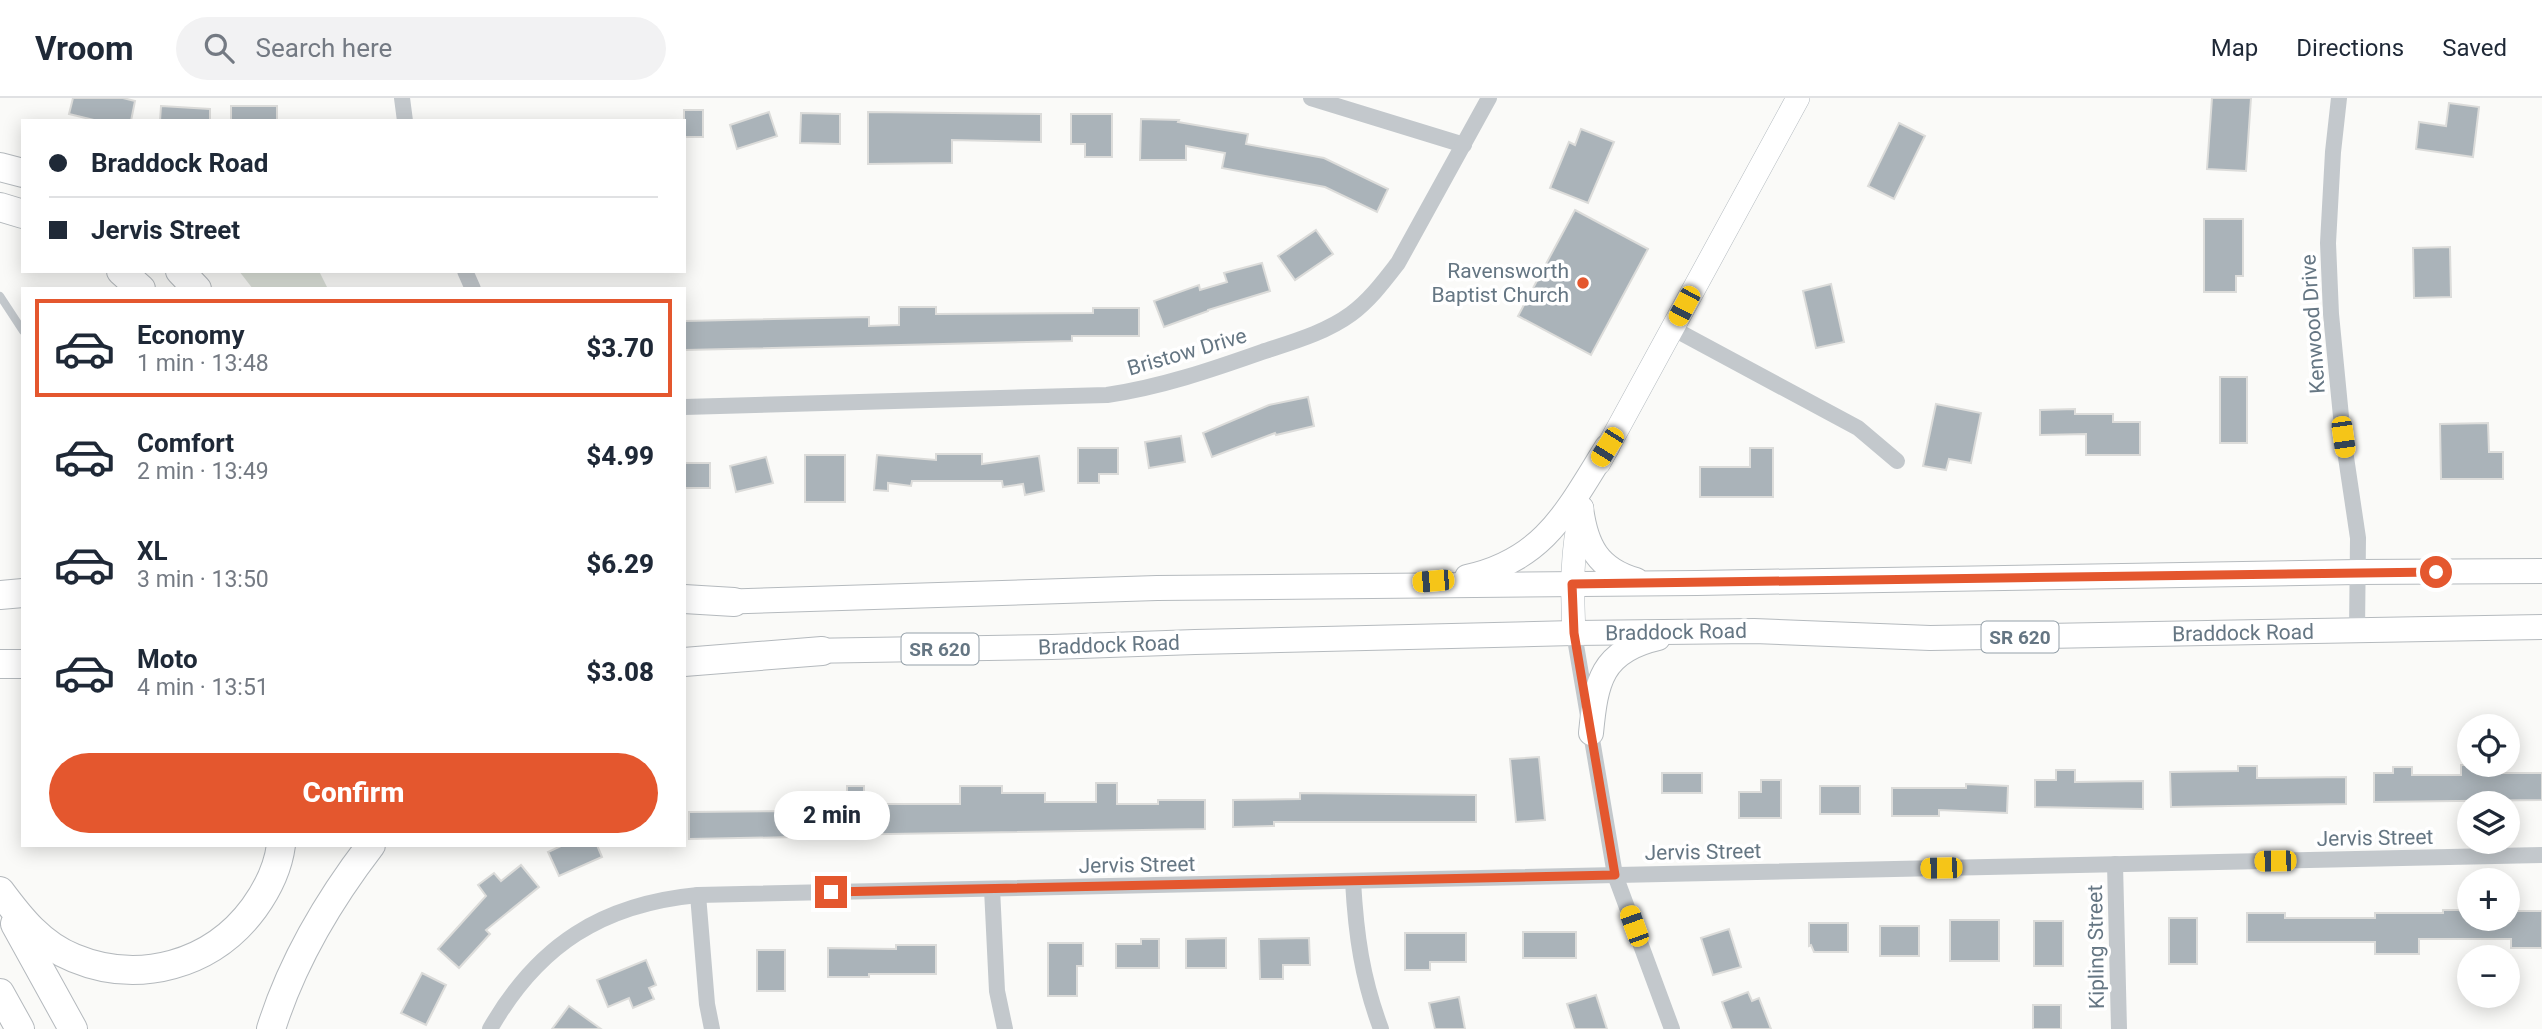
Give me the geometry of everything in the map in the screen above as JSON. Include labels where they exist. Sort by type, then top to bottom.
[{"type":"highway","points":[[0,167],[21,172]]},
{"type":"highway","points":[[0,207],[21,213]]},
{"type":"highway","points":[[123,273],[139,287]]},
{"type":"highway","points":[[182,273],[195,287]]},
{"type":"highway","points":[[0,595],[21,593]]},
{"type":"highway","points":[[686,600],[734,602]]},
{"type":"highway","points":[[686,662],[822,651]]},
{"type":"highway","points":[[0,662],[21,663]]},
{"type":"highway","points":[[0,891],[40,938],[64,953],[109,968],[146,971],[190,960],[227,939],[263,896],[273,875],[280,847]]},
{"type":"highway","points":[[271,1029],[307,940],[370,847]]},
{"type":"highway","points":[[0,896],[73,1029]]},
{"type":"highway","points":[[0,993],[20,1029]]},
{"type":"main road","points":[[1384,586],[1458,579],[1488,572],[1513,562],[1546,536],[1559,521],[1607,447],[1798,98]]},
{"type":"main road","points":[[1574,633],[1572,584],[1576,531],[1581,508],[1607,447]]},
{"type":"main road","points":[[1581,508],[1587,536],[1604,565],[1620,575],[1650,584]]},
{"type":"main road","points":[[734,602],[1157,588],[2542,571]]},
{"type":"main road","points":[[0,606],[21,606]]},
{"type":"main road","name":"Braddock Road","points":[[686,653],[1052,647],[1574,633],[1754,631],[1930,638],[2542,627]]},
{"type":"main road","points":[[1591,733],[1594,696],[1600,677],[1613,661],[1649,640],[1682,632]]},
{"type":"street","points":[[402,98],[405,119]]},
{"type":"street","points":[[1311,98],[1464,145]]},
{"type":"street","name":"Bristow Drive","points":[[686,407],[1107,395],[1180,381],[1306,337],[1351,314],[1379,287],[1398,263],[1489,98]]},
{"type":"street","name":"Kenwood Drive","points":[[2339,98],[2328,243],[2343,437],[2358,538],[2357,631]]},
{"type":"street","points":[[1672,328],[1858,428],[1897,461]]},
{"type":"street","points":[[1574,633],[1615,875],[1672,1029]]},
{"type":"street","name":"Jervis Street","points":[[491,1029],[506,1002],[527,974],[550,952],[576,933],[633,906],[666,898],[698,895],[2542,855]]},
{"type":"street","name":"Kipling Street","points":[[2115,864],[2119,1029]]},
{"type":"street","points":[[1353,881],[1359,955],[1381,1029]]},
{"type":"street","points":[[992,888],[996,978],[1005,1029]]},
{"type":"street","points":[[698,895],[706,993],[712,1029]]},
{"type":"lane","points":[[0,296],[21,328]]},
{"type":"shaded area","points":[[241,273],[320,273],[327,287],[251,287]]},
{"type":"building","points":[[73,98],[123,98],[135,101],[131,119],[90,119],[69,114]]},
{"type":"building","points":[[2212,98],[2251,98],[2246,171],[2207,169]]},
{"type":"building","points":[[2449,103],[2479,107],[2473,157],[2416,149],[2419,122],[2446,126]]},
{"type":"building","points":[[161,106],[210,109],[210,119],[160,119]]},
{"type":"building","points":[[231,106],[277,106],[277,119],[231,119]]},
{"type":"building","points":[[684,110],[703,110],[703,137],[686,137]]},
{"type":"building","points":[[769,112],[777,136],[737,149],[730,125]]},
{"type":"building","points":[[868,112],[1041,114],[1041,142],[952,140],[952,163],[868,164]]},
{"type":"building","points":[[801,113],[840,114],[840,144],[800,143]]},
{"type":"building","points":[[1071,114],[1112,114],[1112,157],[1085,157],[1085,144],[1071,144]]},
{"type":"building","points":[[1141,119],[1179,120],[1178,122],[1248,134],[1246,144],[1324,158],[1388,189],[1377,212],[1325,187],[1222,168],[1225,153],[1186,146],[1186,160],[1140,160]]},
{"type":"building","points":[[1899,123],[1925,136],[1894,199],[1868,186]]},
{"type":"building","points":[[1581,129],[1614,142],[1588,203],[1550,188],[1569,142],[1575,145]]},
{"type":"building","name":"Ravensworth Baptist Church","points":[[1575,210],[1648,249],[1591,355],[1518,316]]},
{"type":"building","points":[[2204,219],[2243,219],[2243,276],[2236,276],[2236,292],[2204,292]]},
{"type":"building","points":[[1316,230],[1333,254],[1295,280],[1278,256]]},
{"type":"building","points":[[2450,247],[2451,297],[2414,298],[2413,248]]},
{"type":"building","points":[[1262,263],[1270,291],[1164,327],[1154,301],[1199,285],[1200,290],[1227,282],[1224,273]]},
{"type":"building","points":[[1831,284],[1844,342],[1816,348],[1803,291]]},
{"type":"building","points":[[899,307],[936,307],[936,314],[1093,313],[1093,308],[1139,308],[1139,336],[1072,336],[1072,341],[686,350],[686,321],[869,317],[869,326],[899,325]]},
{"type":"building","points":[[2220,377],[2247,377],[2247,443],[2220,443]]},
{"type":"building","points":[[1308,397],[1314,426],[1276,435],[1275,433],[1212,457],[1203,433],[1269,405]]},
{"type":"building","points":[[1936,404],[1981,413],[1971,463],[1949,459],[1946,470],[1923,466]]},
{"type":"building","points":[[2075,409],[2075,414],[2113,414],[2113,422],[2140,422],[2140,455],[2086,455],[2086,434],[2040,435],[2040,410]]},
{"type":"building","points":[[2488,423],[2489,452],[2503,452],[2503,479],[2441,479],[2440,424]]},
{"type":"building","points":[[1181,436],[1185,462],[1149,468],[1145,442]]},
{"type":"building","points":[[1078,448],[1118,448],[1118,474],[1099,474],[1099,483],[1078,483]]},
{"type":"building","points":[[1750,448],[1773,448],[1773,497],[1700,497],[1700,467],[1750,467]]},
{"type":"building","points":[[936,454],[982,454],[982,464],[1039,456],[1044,491],[1025,495],[1023,484],[1003,487],[1002,481],[912,481],[911,486],[888,483],[888,491],[874,490],[877,455],[936,460]]},
{"type":"building","points":[[805,455],[845,455],[845,502],[805,502]]},
{"type":"building","points":[[766,457],[773,483],[736,492],[730,466]]},
{"type":"building","points":[[686,463],[710,463],[710,488],[686,488]]},
{"type":"building","points":[[1539,757],[1545,820],[1516,822],[1510,759]]},
{"type":"building","points":[[2238,766],[2257,766],[2257,778],[2346,777],[2346,804],[2171,807],[2170,772],[2238,771]]},
{"type":"building","points":[[2393,767],[2412,767],[2412,775],[2520,777],[2520,773],[2542,773],[2542,800],[2520,800],[2520,791],[2457,791],[2457,801],[2374,802],[2374,773],[2393,773]]},
{"type":"building","points":[[2056,770],[2075,770],[2075,782],[2143,781],[2143,809],[2035,807],[2035,780],[2056,780]]},
{"type":"building","points":[[1662,773],[1702,773],[1702,793],[1662,793]]},
{"type":"building","points":[[1761,780],[1781,780],[1781,818],[1739,818],[1739,792],[1761,792]]},
{"type":"building","points":[[1096,783],[1117,783],[1117,804],[1158,804],[1158,800],[1205,800],[1205,829],[825,835],[825,806],[847,806],[847,786],[864,786],[864,804],[960,804],[960,786],[1002,786],[1002,793],[1045,793],[1045,802],[1096,802]]},
{"type":"building","points":[[1966,784],[2008,786],[2007,813],[1939,810],[1939,816],[1892,816],[1892,788],[1966,788]]},
{"type":"building","points":[[1820,786],[1860,786],[1860,814],[1820,814]]},
{"type":"building","points":[[1300,793],[1476,795],[1476,822],[1274,822],[1274,826],[1233,827],[1233,800],[1300,799]]},
{"type":"building","points":[[797,811],[797,837],[689,839],[689,812]]},
{"type":"building","points":[[559,847],[598,847],[602,857],[559,876],[548,852]]},
{"type":"building","points":[[521,865],[539,887],[486,930],[490,934],[459,968],[438,949],[486,896],[478,885],[494,873],[501,881]]},
{"type":"building","points":[[2443,910],[2457,910],[2457,931],[2520,931],[2520,911],[2542,911],[2542,948],[2520,948],[2520,945],[2511,945],[2511,939],[2419,939],[2419,954],[2375,954],[2375,942],[2247,942],[2247,913],[2285,913],[2285,918],[2375,918],[2375,913],[2443,913]]},
{"type":"building","points":[[2169,918],[2197,918],[2197,964],[2169,964]]},
{"type":"building","points":[[1950,920],[1999,920],[1999,961],[1950,961]]},
{"type":"building","points":[[2034,921],[2063,921],[2063,966],[2034,966]]},
{"type":"building","points":[[1809,923],[1848,923],[1848,952],[1814,952],[1811,945],[1809,946]]},
{"type":"building","points":[[1880,926],[1919,926],[1919,956],[1880,956]]},
{"type":"building","points":[[1729,929],[1741,967],[1713,975],[1701,938]]},
{"type":"building","points":[[1523,932],[1576,932],[1576,958],[1523,958]]},
{"type":"building","points":[[1405,933],[1466,933],[1466,962],[1430,962],[1430,970],[1405,970]]},
{"type":"building","points":[[1226,938],[1226,968],[1186,968],[1186,939]]},
{"type":"building","points":[[1309,938],[1310,965],[1283,965],[1283,979],[1260,979],[1259,939]]},
{"type":"building","points":[[1141,939],[1159,939],[1159,968],[1116,968],[1116,944],[1141,944]]},
{"type":"building","points":[[1048,943],[1083,943],[1083,966],[1077,966],[1077,996],[1048,996]]},
{"type":"building","points":[[896,945],[936,945],[936,974],[828,977],[828,948],[896,949]]},
{"type":"building","points":[[757,950],[785,950],[785,991],[757,991]]},
{"type":"building","points":[[646,960],[656,985],[649,988],[654,999],[633,1008],[629,998],[608,1007],[597,980]]},
{"type":"building","points":[[422,973],[446,985],[426,1025],[401,1013]]},
{"type":"building","points":[[1748,992],[1752,1001],[1759,998],[1771,1029],[1732,1029],[1722,1002]]},
{"type":"building","points":[[1596,995],[1607,1029],[1575,1029],[1567,1004]]},
{"type":"building","points":[[1459,997],[1465,1029],[1435,1029],[1429,1003]]},
{"type":"building","points":[[2033,1005],[2061,1005],[2061,1029],[2033,1029]]},
{"type":"building","points":[[569,1006],[601,1029],[552,1029]]},
{"type":"place","name":"Ravensworth Baptist Church","points":[[1583,283]]},
{"type":"route","points":[[831,892],[1615,875],[1574,633],[1572,584],[2436,572]]}]
